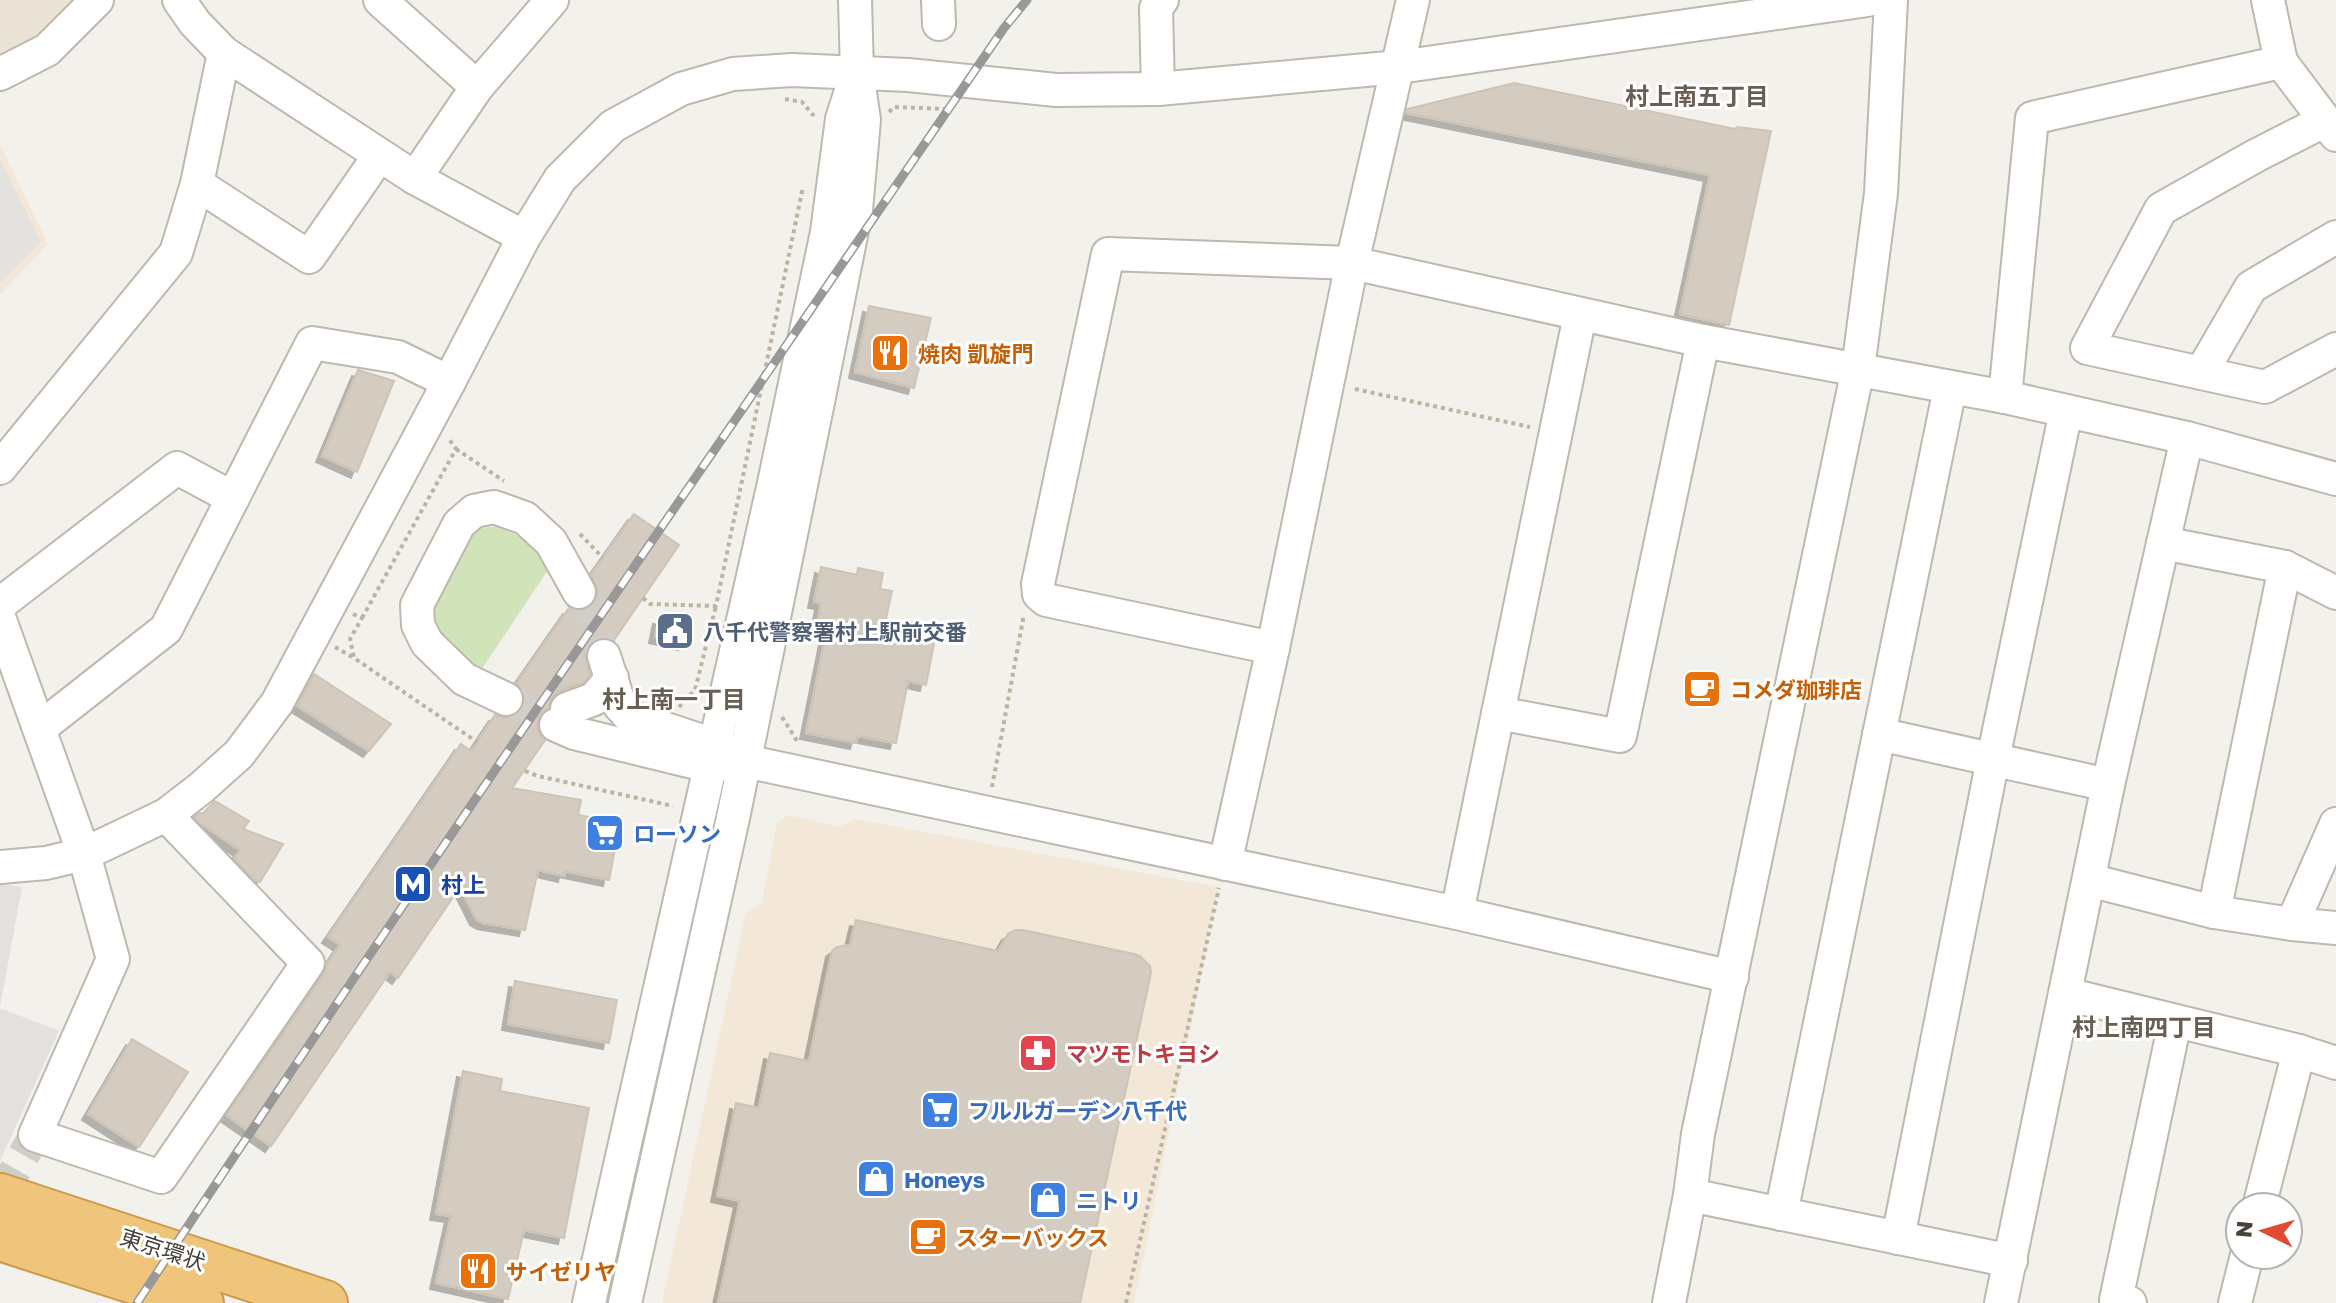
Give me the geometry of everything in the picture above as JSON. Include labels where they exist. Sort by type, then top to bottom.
[{"type":"highway","name":"東京環状","points":[[0,1196],[325,1303]]},
{"type":"highway","name":"東京環状","points":[[0,1238],[201,1303]]},
{"type":"street","points":[[0,74],[47,50],[97,0]]},
{"type":"street","points":[[179,0],[195,23],[224,53],[379,156],[524,237]]},
{"type":"street","points":[[380,0],[477,87]]},
{"type":"street","points":[[415,178],[477,87],[552,0]]},
{"type":"street","points":[[625,1303],[745,761],[856,210],[864,120],[857,72],[855,0]]},
{"type":"street","points":[[1158,89],[1156,8],[1162,0]]},
{"type":"street","points":[[1225,864],[1352,263],[1413,0]]},
{"type":"street","points":[[0,867],[46,863],[84,854],[166,815],[239,754],[277,703],[524,237],[560,179],[613,126],[681,89],[733,74],[792,70],[908,75],[1056,90],[1158,89],[1399,67],[1868,0]]},
{"type":"street","points":[[1669,1303],[1690,1195],[1698,1134],[1858,369],[1881,193],[1891,0]]},
{"type":"street","points":[[2268,0],[2281,62],[2330,128],[2257,155],[2161,209],[2087,348],[2265,387],[2336,349]]},
{"type":"street","points":[[0,468],[176,253],[197,184],[224,53]]},
{"type":"street","points":[[2005,397],[2032,118],[2281,62]]},
{"type":"street","points":[[589,1303],[774,483],[827,232],[842,119],[857,72]]},
{"type":"street","points":[[197,184],[309,257],[379,156]]},
{"type":"street","points":[[2201,373],[2251,287],[2336,237]]},
{"type":"street","points":[[1273,648],[1046,600],[1039,594],[1038,584],[1108,254],[1352,263],[1703,341],[2005,397],[2187,438],[2336,479]]},
{"type":"street","points":[[1457,913],[1580,315]]},
{"type":"street","points":[[1498,713],[1620,736],[1703,341]]},
{"type":"street","points":[[40,728],[166,629],[312,343],[398,357],[449,382]]},
{"type":"street","points":[[1781,1214],[1950,388]]},
{"type":"street","points":[[1898,1238],[2066,411]]},
{"type":"street","points":[[2001,1303],[2108,785],[2187,438]]},
{"type":"street","points":[[0,604],[177,468],[233,498]]},
{"type":"street","points":[[506,699],[464,679],[427,643],[418,625],[417,605],[459,524],[474,511],[494,507],[525,518],[551,542],[579,592]]},
{"type":"street","points":[[2163,543],[2285,567],[2336,593]]},
{"type":"street","points":[[2214,912],[2285,567]]},
{"type":"street","points":[[0,620],[84,854],[113,959],[35,1135],[161,1177],[308,963],[166,815]]},
{"type":"street","points":[[711,755],[630,717],[620,706],[608,667],[594,699],[561,717],[574,733],[745,761],[1457,913],[1732,977]]},
{"type":"street","points":[[1879,734],[2108,785]]},
{"type":"street","points":[[2292,924],[2336,824]]},
{"type":"street","points":[[2089,880],[2214,912],[2336,928]]},
{"type":"street","points":[[2066,994],[2299,1051],[2336,1063]]},
{"type":"street","points":[[2130,1303],[2116,1300],[2175,1022]]},
{"type":"street","points":[[2263,1191],[2299,1051]]},
{"type":"street","points":[[1690,1195],[2011,1261]]},
{"type":"street","points":[[2235,1303],[2243,1271]]},
{"type":"path","points":[[774,98],[802,102],[816,119]]},
{"type":"path","points":[[887,114],[894,107],[952,109]]},
{"type":"path","points":[[675,710],[695,690],[716,606],[806,174]]},
{"type":"path","points":[[1327,383],[1556,432]]},
{"type":"path","points":[[445,433],[456,449],[350,639],[354,658],[477,742]]},
{"type":"path","points":[[987,813],[1024,612],[1039,594]]},
{"type":"path","points":[[643,598],[650,604],[716,606]]},
{"type":"path","points":[[351,613],[362,618]]},
{"type":"path","points":[[776,707],[799,744]]},
{"type":"path","points":[[489,775],[499,758]]},
{"type":"path","points":[[525,771],[675,807]]},
{"type":"path","points":[[1126,1303],[1225,864]]},
{"type":"shaded area","points":[[0,0],[77,0],[27,44],[0,58]]},
{"type":"shaded area","points":[[0,145],[48,244],[0,295]]},
{"type":"shaded area","points":[[0,159],[41,242],[0,283]]},
{"type":"shaded area","points":[[788,815],[839,827],[856,819],[1219,887],[1134,1303],[662,1303],[746,913],[762,903],[777,823]]},
{"type":"shaded area","points":[[0,884],[22,887],[0,1007]]},
{"type":"shaded area","points":[[0,1008],[59,1031],[0,1161]]},
{"type":"green space","points":[[499,526],[522,538],[550,567],[477,676],[456,665],[423,602],[474,529]]},
{"type":"building","points":[[1514,83],[1735,129],[1771,131],[1729,325],[1680,314],[1710,175],[1406,113],[1407,109]]},
{"type":"building","points":[[869,306],[931,318],[914,388],[855,372]]},
{"type":"building","points":[[358,370],[394,381],[357,472],[322,456]]},
{"type":"building","points":[[634,514],[679,545],[614,640],[599,638],[590,644],[585,653],[590,674],[583,683],[560,691],[552,698],[539,717],[537,726],[545,740],[512,788],[581,800],[578,815],[620,823],[609,880],[565,871],[564,876],[538,870],[525,930],[476,919],[460,887],[398,978],[390,972],[271,1146],[226,1115],[324,974],[340,945],[328,937],[461,744],[471,751],[495,715],[508,718],[523,708],[525,697],[516,684],[569,608],[580,611],[595,602],[598,591],[591,575]]},
{"type":"building","points":[[821,567],[857,575],[858,568],[883,573],[880,589],[892,591],[885,623],[936,633],[926,685],[908,681],[896,743],[858,736],[856,743],[806,733],[827,629],[817,627],[821,603],[814,602]]},
{"type":"building","points":[[659,618],[688,624],[684,644],[655,637]]},
{"type":"building","points":[[314,674],[391,724],[369,751],[297,706]]},
{"type":"building","points":[[215,801],[249,821],[243,829],[283,844],[260,882],[254,880],[234,859],[240,850],[194,817],[203,814]]},
{"type":"building","name":"フルルガーデン八千代","points":[[856,920],[998,951],[1008,934],[1023,930],[1134,954],[1150,966],[1151,973],[1080,1303],[718,1303],[740,1201],[717,1196],[736,1103],[759,1108],[770,1053],[809,1061],[832,951],[850,945]]},
{"type":"building","points":[[515,981],[617,1000],[609,1043],[508,1024]]},
{"type":"building","points":[[132,1039],[188,1072],[139,1147],[88,1114]]},
{"type":"building","points":[[463,1071],[502,1079],[500,1091],[589,1108],[564,1238],[524,1230],[508,1299],[436,1283],[451,1216],[436,1214]]},
{"type":"tunnel","points":[[579,592],[604,656]]},
{"type":"tunnel","points":[[506,699],[556,725]]},
{"type":"tunnel","points":[[0,1197],[35,1135]]},
{"type":"railway","points":[[137,1303],[568,664],[1004,28],[1027,0]]},
{"type":"place","name":"焼肉 凱旋門","points":[[890,353]]},
{"type":"place","name":"八千代警察署村上駅前交番","points":[[675,631]]},
{"type":"place","name":"コメダ珈琲店","points":[[1702,689]]},
{"type":"place","name":"ローソン","points":[[605,833]]},
{"type":"place","name":"村上","points":[[413,884]]},
{"type":"place","name":"マツモトキヨシ","points":[[1038,1053]]},
{"type":"place","name":"フルルガーデン八千代","points":[[940,1110]]},
{"type":"place","name":"Honeys","points":[[876,1179]]},
{"type":"place","name":"ニトリ","points":[[1048,1200]]},
{"type":"place","name":"スターバックス","points":[[928,1237]]},
{"type":"place","name":"サイゼリヤ","points":[[478,1271]]},
{"type":"district","name":"村上南五丁目","points":[[1697,95]]},
{"type":"district","name":"村上南一丁目","points":[[674,698]]},
{"type":"district","name":"村上南四丁目","points":[[2144,1026]]}]
